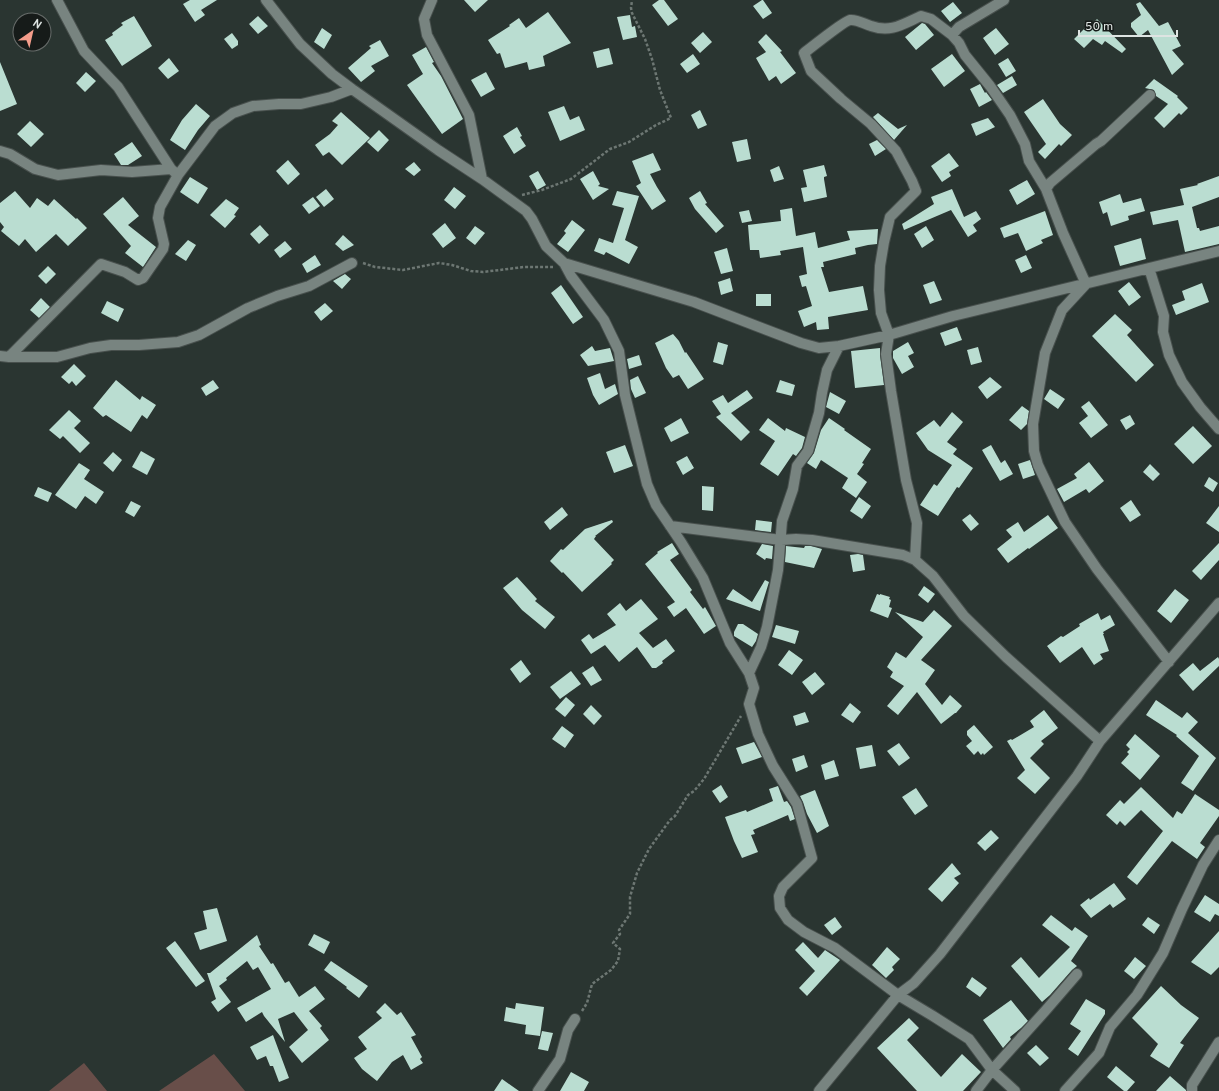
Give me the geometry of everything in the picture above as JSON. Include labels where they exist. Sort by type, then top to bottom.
[{"type":"street","points":[[56,0],[84,51],[118,88],[174,172]]},
{"type":"street","points":[[266,0],[300,44],[332,74],[526,211],[532,219],[546,246],[564,263],[571,276],[604,320],[619,351],[625,394],[647,484],[656,505],[703,578],[730,643],[749,673],[754,688],[749,704],[758,734],[773,766],[797,804],[812,858],[783,887],[779,896],[780,908],[788,920],[804,932],[835,948],[898,995],[969,1039],[992,1070],[1015,1091]]},
{"type":"street","points":[[432,0],[424,20],[427,35],[470,115],[482,179]]},
{"type":"street","points":[[952,35],[959,27],[1004,0]]},
{"type":"street","points":[[915,560],[917,523],[906,480],[890,391],[886,354],[889,335],[881,313],[879,290],[880,266],[890,216],[916,191],[896,151],[871,124],[811,71],[804,53],[849,20],[891,29],[921,16],[931,19],[952,35],[959,43],[972,65],[990,86],[1010,115],[1025,144],[1030,161],[1046,189],[1086,284]]},
{"type":"street","points":[[4,357],[101,264],[125,272],[138,280],[143,278],[163,249],[164,244],[158,218],[160,207],[174,172],[215,126],[233,113],[253,106],[301,104],[331,97],[352,89]]},
{"type":"street","points":[[1046,189],[1050,183],[1101,141],[1150,95]]},
{"type":"street","points":[[0,151],[10,154],[35,169],[58,175],[101,170],[174,172]]},
{"type":"street","points":[[564,263],[694,302],[801,343],[819,348],[839,346],[889,335],[953,316],[1219,251]]},
{"type":"street","points":[[4,357],[57,357],[90,348],[111,345],[139,345],[178,342],[199,335],[248,308],[277,296],[309,286],[352,263]]},
{"type":"street","points":[[1148,268],[1164,316],[1163,332],[1169,355],[1182,382],[1200,407],[1219,429]]},
{"type":"street","points":[[1086,284],[1062,310],[1045,353],[1033,424],[1034,451],[1038,465],[1065,522],[1097,569],[1169,662]]},
{"type":"street","points":[[749,673],[762,647],[778,570],[782,521],[793,488],[797,466],[808,451],[827,370],[839,346]]},
{"type":"street","points":[[670,526],[781,540],[812,540],[903,555],[915,560],[933,576],[964,616],[1006,658],[1100,742]]},
{"type":"street","points":[[818,1091],[898,995],[914,983],[940,954],[1072,782],[1100,742],[1219,603]]},
{"type":"street","points":[[1065,1091],[1099,1053],[1110,1027],[1137,996],[1163,953],[1200,871],[1219,840]]},
{"type":"street","points":[[976,1091],[992,1070],[1077,974]]},
{"type":"street","points":[[538,1091],[560,1059],[568,1030],[575,1019]]},
{"type":"street","points":[[1192,1091],[1192,1085],[1219,1042]]},
{"type":"path","points":[[508,198],[542,190],[571,179],[610,149],[629,142],[656,124],[671,118],[660,90],[645,39],[632,14],[632,0]]},
{"type":"path","points":[[352,263],[363,263],[375,267],[403,270],[438,263],[483,272],[524,267],[557,268],[564,263]]},
{"type":"path","points":[[575,1019],[587,1003],[592,984],[611,970],[618,961],[620,949],[613,943],[620,934],[619,930],[630,914],[630,897],[635,879],[649,849],[670,820],[675,816],[688,795],[694,791],[704,779],[749,704]]},
{"type":"shaded area","points":[[214,1054],[245,1091],[159,1091]]},
{"type":"shaded area","points":[[84,1063],[107,1091],[49,1091]]},
{"type":"building","points":[[190,0],[217,0],[201,10],[205,15],[195,22],[183,4]]},
{"type":"building","points":[[464,0],[488,0],[475,12]]},
{"type":"building","points":[[659,0],[664,0],[678,19],[668,26],[652,5]]},
{"type":"building","points":[[762,0],[772,13],[763,19],[753,6]]},
{"type":"building","points":[[953,2],[962,13],[950,22],[941,11]]},
{"type":"building","points":[[1140,2],[1159,26],[1168,22],[1181,46],[1172,50],[1184,64],[1172,75],[1148,30],[1139,37],[1131,27],[1131,23],[1141,15],[1136,4]]},
{"type":"building","points":[[548,12],[571,43],[543,56],[545,66],[529,70],[527,62],[505,68],[500,53],[497,54],[488,40],[510,26],[509,25],[519,18],[526,28]]},
{"type":"building","points":[[630,15],[632,27],[635,26],[637,37],[623,40],[617,17]]},
{"type":"building","points":[[134,16],[152,46],[122,66],[105,40],[113,35],[112,33],[123,25],[121,23]]},
{"type":"building","points":[[258,16],[268,26],[258,34],[249,24]]},
{"type":"building","points":[[1097,19],[1126,49],[1122,53],[1105,41],[1102,45],[1093,39],[1084,48],[1074,39],[1085,28],[1087,30]]},
{"type":"building","points":[[922,23],[925,24],[934,35],[916,50],[905,37]]},
{"type":"building","points":[[322,28],[332,35],[324,49],[314,42]]},
{"type":"building","points":[[996,28],[1009,44],[995,55],[983,38]]},
{"type":"building","points":[[703,32],[712,42],[700,53],[691,43]]},
{"type":"building","points":[[232,33],[238,41],[238,45],[232,49],[224,39]]},
{"type":"building","points":[[766,34],[782,51],[780,52],[796,73],[781,84],[776,76],[769,81],[756,58],[766,52],[758,42]]},
{"type":"building","points":[[380,40],[389,56],[371,66],[375,71],[361,82],[348,68],[371,48],[369,46]]},
{"type":"building","points":[[426,47],[434,62],[432,63],[441,76],[463,119],[442,134],[407,85],[423,74],[412,55]]},
{"type":"building","points":[[609,48],[613,64],[597,68],[593,52]]},
{"type":"building","points":[[693,54],[700,64],[687,73],[680,64]]},
{"type":"building","points":[[952,54],[965,71],[944,87],[931,69]]},
{"type":"building","points":[[169,58],[179,71],[168,79],[158,68]]},
{"type":"building","points":[[1008,58],[1016,71],[1006,77],[998,64]]},
{"type":"building","points":[[0,62],[17,104],[0,111]]},
{"type":"building","points":[[86,72],[96,81],[85,92],[76,83]]},
{"type":"building","points":[[486,72],[495,89],[481,97],[471,80]]},
{"type":"building","points":[[1012,76],[1017,85],[1003,93],[997,85]]},
{"type":"building","points":[[1154,79],[1178,96],[1177,97],[1188,108],[1181,115],[1179,113],[1164,128],[1154,118],[1168,104],[1156,96],[1154,90],[1145,88]]},
{"type":"building","points":[[980,84],[985,93],[986,92],[992,100],[979,107],[970,89]]},
{"type":"building","points":[[1043,99],[1060,124],[1072,135],[1061,146],[1059,144],[1045,159],[1038,152],[1046,144],[1024,112]]},
{"type":"building","points":[[196,104],[210,116],[198,130],[185,150],[170,140],[182,120]]},
{"type":"building","points":[[564,106],[570,120],[579,116],[585,130],[560,141],[548,112]]},
{"type":"building","points":[[700,110],[707,125],[698,129],[691,115]]},
{"type":"building","points":[[341,112],[370,138],[342,165],[329,152],[323,156],[315,145],[330,134],[338,125],[332,121]]},
{"type":"building","points":[[878,113],[898,129],[907,125],[894,140],[873,117]]},
{"type":"building","points":[[988,118],[995,127],[976,136],[971,124]]},
{"type":"building","points":[[30,121],[44,134],[31,147],[17,134]]},
{"type":"building","points":[[517,127],[522,136],[520,137],[526,146],[514,154],[503,136]]},
{"type":"building","points":[[379,130],[389,140],[378,152],[367,142]]},
{"type":"building","points":[[747,139],[751,159],[737,162],[732,142]]},
{"type":"building","points":[[877,140],[886,149],[875,156],[869,144]]},
{"type":"building","points":[[132,142],[142,156],[128,165],[121,165],[114,154]]},
{"type":"building","points":[[653,153],[661,170],[650,174],[666,201],[652,210],[636,186],[641,183],[632,161]]},
{"type":"building","points":[[949,153],[959,166],[949,172],[951,176],[942,182],[931,166]]},
{"type":"building","points":[[288,160],[300,174],[288,185],[276,171]]},
{"type":"building","points":[[414,162],[421,170],[414,176],[405,169]]},
{"type":"building","points":[[824,165],[827,176],[824,177],[824,179],[827,197],[804,202],[801,188],[807,187],[803,170]]},
{"type":"building","points":[[779,166],[784,179],[774,182],[770,170]]},
{"type":"building","points":[[538,171],[546,185],[537,190],[529,176]]},
{"type":"building","points":[[593,171],[600,184],[598,186],[609,189],[593,200],[580,179]]},
{"type":"building","points":[[1219,176],[1219,197],[1192,207],[1197,228],[1199,228],[1200,231],[1219,226],[1219,244],[1185,252],[1178,220],[1153,225],[1150,212],[1184,205],[1180,189],[1198,185],[1197,184]]},
{"type":"building","points":[[190,177],[208,188],[198,204],[180,192]]},
{"type":"building","points":[[1027,180],[1035,194],[1017,205],[1009,190]]},
{"type":"building","points":[[454,187],[466,196],[455,209],[444,200]]},
{"type":"building","points":[[326,189],[334,199],[324,207],[316,197]]},
{"type":"building","points":[[952,189],[964,217],[976,211],[981,219],[973,225],[977,231],[968,237],[951,210],[904,230],[902,224],[934,204],[931,197]]},
{"type":"building","points":[[15,191],[30,208],[37,198],[48,206],[54,199],[87,228],[68,246],[56,234],[36,252],[25,239],[19,246],[1,231],[4,227],[0,222],[0,203]]},
{"type":"building","points":[[617,191],[639,196],[625,240],[638,247],[629,264],[606,252],[604,255],[594,251],[599,238],[613,243],[624,208],[612,205]]},
{"type":"building","points":[[700,191],[707,203],[705,204],[724,226],[716,233],[695,209],[689,198]]},
{"type":"building","points":[[1120,194],[1123,203],[1141,198],[1145,211],[1128,216],[1129,220],[1111,226],[1107,212],[1103,214],[1099,202]]},
{"type":"building","points":[[123,197],[139,216],[128,225],[156,247],[143,267],[125,253],[131,246],[103,214]]},
{"type":"building","points":[[313,197],[320,206],[309,214],[302,205]]},
{"type":"building","points":[[226,199],[239,208],[234,215],[236,216],[225,228],[210,215]]},
{"type":"building","points":[[792,208],[796,236],[815,232],[818,248],[850,240],[847,231],[878,229],[877,244],[855,248],[856,254],[823,262],[824,267],[821,267],[829,292],[863,286],[868,310],[828,317],[829,329],[817,330],[816,322],[804,327],[798,311],[812,306],[806,286],[802,287],[799,276],[807,274],[803,247],[780,251],[781,255],[760,258],[759,250],[750,250],[748,225],[781,221],[780,210]]},
{"type":"building","points":[[749,210],[752,221],[742,223],[739,212]]},
{"type":"building","points":[[1045,211],[1053,235],[1041,240],[1043,243],[1026,251],[1018,233],[1004,238],[1000,228]]},
{"type":"building","points":[[572,220],[585,230],[568,252],[557,244],[566,233],[564,231]]},
{"type":"building","points":[[445,223],[456,238],[443,248],[432,234]]},
{"type":"building","points":[[260,225],[269,235],[259,244],[250,234]]},
{"type":"building","points":[[475,226],[485,233],[475,245],[466,238]]},
{"type":"building","points":[[926,226],[934,240],[922,248],[914,234]]},
{"type":"building","points":[[343,235],[354,245],[343,251],[335,244]]},
{"type":"building","points":[[1141,238],[1146,259],[1120,266],[1114,246]]},
{"type":"building","points":[[188,240],[196,245],[186,261],[175,254]]},
{"type":"building","points":[[285,241],[292,249],[280,258],[274,250]]},
{"type":"building","points":[[727,248],[733,271],[721,274],[714,252]]},
{"type":"building","points":[[315,255],[321,265],[307,273],[302,264]]},
{"type":"building","points":[[1026,255],[1032,268],[1021,273],[1015,260]]},
{"type":"building","points":[[48,266],[56,274],[46,284],[38,276]]},
{"type":"building","points":[[345,274],[351,279],[342,289],[333,281]]},
{"type":"building","points":[[730,278],[733,291],[721,295],[718,282]]},
{"type":"building","points":[[934,281],[942,300],[930,304],[923,285]]},
{"type":"building","points":[[1129,282],[1141,297],[1129,306],[1118,291]]},
{"type":"building","points":[[1202,283],[1209,302],[1176,315],[1172,305],[1185,300],[1182,291]]},
{"type":"building","points":[[561,285],[583,317],[573,324],[551,293]]},
{"type":"building","points":[[756,294],[771,294],[771,306],[756,306]]},
{"type":"building","points":[[41,298],[50,307],[39,318],[30,310]]},
{"type":"building","points":[[107,301],[124,309],[118,322],[101,313]]},
{"type":"building","points":[[325,303],[333,311],[321,321],[314,312]]},
{"type":"building","points":[[1115,314],[1132,330],[1127,335],[1154,365],[1136,382],[1092,336]]},
{"type":"building","points":[[957,327],[962,340],[945,346],[940,333]]},
{"type":"building","points":[[673,334],[704,379],[688,389],[679,375],[673,378],[666,368],[655,343]]},
{"type":"building","points":[[718,342],[728,345],[723,365],[713,362]]},
{"type":"building","points":[[908,342],[914,353],[908,356],[914,367],[902,374],[893,358],[893,351]]},
{"type":"building","points":[[592,346],[595,351],[610,348],[614,361],[588,366],[580,355]]},
{"type":"building","points":[[978,347],[982,362],[971,365],[967,350]]},
{"type":"building","points":[[880,348],[884,385],[855,388],[851,351]]},
{"type":"building","points":[[639,355],[642,365],[629,369],[627,359]]},
{"type":"building","points":[[74,364],[86,376],[76,386],[72,381],[69,384],[61,377]]},
{"type":"building","points":[[600,373],[605,389],[615,384],[618,394],[599,405],[593,395],[587,378]]},
{"type":"building","points":[[638,376],[646,393],[635,398],[631,389],[630,380]]},
{"type":"building","points":[[990,377],[1002,387],[987,399],[978,387]]},
{"type":"building","points":[[116,380],[140,400],[142,396],[156,405],[147,419],[142,415],[131,432],[106,415],[103,417],[93,408]]},
{"type":"building","points":[[213,380],[219,388],[206,396],[201,388]]},
{"type":"building","points":[[780,380],[795,385],[792,396],[776,392]]},
{"type":"building","points":[[1050,389],[1065,399],[1058,409],[1044,399]]},
{"type":"building","points":[[747,390],[753,398],[731,413],[750,432],[741,441],[716,417],[721,414],[712,401],[723,395],[728,403]]},
{"type":"building","points":[[830,392],[846,401],[839,414],[826,407]]},
{"type":"building","points":[[1089,401],[1108,425],[1091,438],[1079,423],[1088,416],[1081,407]]},
{"type":"building","points":[[1022,406],[1029,411],[1027,424],[1021,430],[1009,420]]},
{"type":"building","points":[[69,410],[81,421],[74,428],[90,443],[80,453],[63,436],[60,439],[49,430]]},
{"type":"building","points":[[952,412],[963,422],[947,442],[957,449],[953,454],[973,468],[959,488],[957,487],[938,516],[920,505],[934,484],[937,486],[952,465],[928,450],[916,433],[934,420],[940,427]]},
{"type":"building","points":[[1130,415],[1135,424],[1126,430],[1120,420]]},
{"type":"building","points":[[681,418],[689,433],[671,442],[664,428]]},
{"type":"building","points":[[768,418],[785,431],[786,428],[805,437],[802,448],[796,456],[793,454],[778,476],[760,464],[775,441],[759,430]]},
{"type":"building","points":[[829,418],[871,449],[862,463],[864,464],[857,474],[867,482],[856,498],[842,488],[848,478],[821,460],[816,469],[807,463],[814,453],[821,430]]},
{"type":"building","points":[[1193,426],[1212,446],[1193,464],[1174,444]]},
{"type":"building","points":[[625,445],[633,466],[614,473],[606,452]]},
{"type":"building","points":[[991,445],[1001,463],[1005,460],[1013,474],[1000,481],[982,450]]},
{"type":"building","points":[[141,451],[155,459],[147,475],[132,467]]},
{"type":"building","points":[[113,452],[122,460],[113,472],[103,463]]},
{"type":"building","points":[[687,456],[694,468],[683,475],[676,462]]},
{"type":"building","points":[[1030,460],[1035,475],[1023,479],[1018,464]]},
{"type":"building","points":[[1089,462],[1104,481],[1089,493],[1086,489],[1064,502],[1057,489],[1077,478],[1074,474]]},
{"type":"building","points":[[79,463],[90,470],[84,479],[104,492],[96,504],[85,496],[76,509],[55,495]]},
{"type":"building","points":[[1150,464],[1160,474],[1153,481],[1143,472]]},
{"type":"building","points":[[1209,477],[1218,483],[1213,492],[1204,486]]},
{"type":"building","points":[[702,486],[714,487],[713,511],[702,510]]},
{"type":"building","points":[[38,487],[52,493],[48,502],[34,496]]},
{"type":"building","points":[[859,497],[871,506],[862,519],[850,511]]},
{"type":"building","points":[[1131,500],[1141,515],[1130,522],[1120,508]]},
{"type":"building","points":[[131,501],[141,506],[134,517],[125,512]]},
{"type":"building","points":[[1219,506],[1219,532],[1206,523]]},
{"type":"building","points":[[562,507],[568,515],[550,530],[544,522]]},
{"type":"building","points":[[970,514],[979,524],[971,531],[962,520]]},
{"type":"building","points":[[1048,515],[1058,528],[1008,563],[997,549],[1012,537],[1006,530],[1018,522],[1024,532]]},
{"type":"building","points":[[612,520],[613,522],[595,536],[594,539],[614,560],[611,563],[612,564],[582,592],[550,561],[561,549],[563,550],[585,529]]},
{"type":"building","points":[[756,520],[772,522],[771,532],[755,530]]},
{"type":"building","points":[[672,543],[679,554],[670,560],[692,590],[690,592],[703,609],[705,607],[716,626],[704,634],[686,608],[674,617],[667,607],[675,602],[645,564],[658,553],[657,552]]},
{"type":"building","points":[[1219,543],[1219,560],[1201,580],[1192,571]]},
{"type":"building","points":[[762,544],[773,546],[772,559],[766,558],[765,560],[756,554]]},
{"type":"building","points":[[786,546],[804,548],[805,546],[811,546],[822,549],[814,568],[785,562]]},
{"type":"building","points":[[850,555],[863,555],[865,570],[853,572]]},
{"type":"building","points":[[517,577],[537,599],[535,601],[555,617],[545,629],[522,610],[503,588]]},
{"type":"building","points":[[765,580],[769,582],[760,611],[726,599],[733,589],[752,602]]},
{"type":"building","points":[[924,586],[935,594],[928,603],[918,595]]},
{"type":"building","points":[[1175,589],[1189,600],[1171,623],[1157,611]]},
{"type":"building","points":[[877,594],[890,597],[889,599],[891,600],[889,607],[892,608],[888,618],[870,611]]},
{"type":"building","points":[[641,599],[658,619],[639,633],[653,648],[666,639],[675,651],[662,661],[663,663],[656,668],[652,668],[637,647],[619,662],[605,645],[591,654],[581,640],[589,634],[593,639],[616,625],[607,614],[620,603],[626,611]]},
{"type":"building","points":[[934,610],[952,626],[921,660],[935,670],[925,684],[942,705],[950,695],[962,706],[956,713],[941,724],[917,692],[898,715],[887,706],[904,686],[890,677],[893,672],[887,667],[896,652],[906,658],[923,637],[895,612],[923,622]]},
{"type":"building","points":[[1098,613],[1101,620],[1110,615],[1115,625],[1103,632],[1109,651],[1100,654],[1103,659],[1094,665],[1082,647],[1060,663],[1047,646]]},
{"type":"building","points":[[738,624],[743,624],[758,634],[752,647],[734,636],[734,632]]},
{"type":"building","points":[[776,625],[799,631],[795,644],[772,637]]},
{"type":"building","points":[[789,650],[803,660],[792,675],[778,665]]},
{"type":"building","points":[[1218,657],[1219,666],[1193,691],[1179,675],[1193,663],[1200,671]]},
{"type":"building","points":[[521,660],[531,674],[520,683],[510,669]]},
{"type":"building","points":[[593,666],[602,680],[591,686],[582,673]]},
{"type":"building","points":[[571,671],[581,684],[560,699],[550,687]]},
{"type":"building","points":[[815,672],[825,684],[812,695],[802,682]]},
{"type":"building","points":[[566,697],[575,705],[565,717],[555,709]]},
{"type":"building","points":[[1156,700],[1182,718],[1187,712],[1198,722],[1188,733],[1216,758],[1193,791],[1181,783],[1199,756],[1176,736],[1177,735],[1146,715]]},
{"type":"building","points":[[850,703],[861,712],[853,723],[841,715]]},
{"type":"building","points":[[591,705],[602,716],[594,725],[583,714]]},
{"type":"building","points":[[1044,710],[1058,728],[1041,741],[1044,744],[1030,758],[1050,778],[1035,794],[1017,778],[1025,770],[1007,741],[1012,740],[1034,727],[1030,721]]},
{"type":"building","points":[[805,712],[809,722],[796,726],[793,716]]},
{"type":"building","points":[[974,725],[993,747],[984,755],[983,753],[981,755],[978,751],[974,755],[966,746],[972,741],[967,735],[967,731]]},
{"type":"building","points":[[562,726],[574,735],[565,748],[552,739]]},
{"type":"building","points":[[1135,734],[1160,756],[1140,780],[1121,763],[1129,754],[1127,752],[1130,749],[1126,745]]},
{"type":"building","points":[[754,742],[762,757],[742,764],[736,748]]},
{"type":"building","points":[[899,743],[910,758],[899,766],[887,751]]},
{"type":"building","points":[[872,745],[876,766],[860,769],[856,748]]},
{"type":"building","points":[[804,755],[808,767],[796,772],[792,759]]},
{"type":"building","points":[[834,760],[839,776],[825,780],[821,765]]},
{"type":"building","points":[[721,785],[728,797],[720,803],[712,791]]},
{"type":"building","points":[[778,786],[784,802],[787,801],[791,807],[795,819],[790,821],[788,815],[753,830],[755,834],[751,835],[758,852],[742,858],[725,817],[746,810],[747,812],[773,801],[769,789]]},
{"type":"building","points":[[1141,787],[1173,818],[1177,811],[1182,814],[1195,794],[1219,810],[1219,816],[1200,843],[1205,847],[1197,859],[1172,841],[1137,885],[1127,877],[1163,831],[1141,810],[1125,826],[1120,821],[1117,825],[1106,815],[1120,800],[1124,804]]},
{"type":"building","points":[[916,788],[928,806],[915,815],[902,797]]},
{"type":"building","points":[[815,790],[829,826],[817,833],[800,796]]},
{"type":"building","points":[[991,830],[999,838],[985,851],[977,843]]},
{"type":"building","points":[[952,863],[961,874],[954,878],[959,883],[942,902],[928,889]]},
{"type":"building","points":[[1114,883],[1126,899],[1113,908],[1110,904],[1091,918],[1080,905],[1089,898],[1090,900]]},
{"type":"building","points":[[1205,895],[1219,904],[1219,916],[1215,914],[1210,922],[1194,912]]},
{"type":"building","points":[[217,908],[227,941],[200,950],[194,933],[207,929],[203,911]]},
{"type":"building","points":[[1051,915],[1072,931],[1075,927],[1088,936],[1071,961],[1077,966],[1042,1002],[1011,966],[1021,957],[1039,978],[1070,947],[1042,925]]},
{"type":"building","points":[[835,917],[842,927],[832,935],[824,925]]},
{"type":"building","points":[[1148,917],[1160,925],[1154,934],[1142,925]]},
{"type":"building","points":[[1219,931],[1219,967],[1211,975],[1191,962]]},
{"type":"building","points":[[314,934],[330,942],[324,954],[308,945]]},
{"type":"building","points":[[257,935],[261,945],[259,946],[271,964],[273,963],[285,983],[289,981],[299,997],[315,986],[325,999],[309,1011],[322,1026],[320,1028],[329,1040],[302,1063],[289,1047],[308,1030],[294,1012],[278,1019],[285,1042],[262,1012],[246,1022],[237,1008],[271,989],[258,967],[253,970],[247,961],[226,978],[227,980],[219,986],[231,1002],[218,1012],[211,1002],[216,999],[207,973],[210,973]]},
{"type":"building","points":[[175,941],[205,981],[196,987],[166,948]]},
{"type":"building","points":[[803,942],[818,958],[825,950],[840,960],[807,996],[799,988],[815,971],[795,950]]},
{"type":"building","points":[[887,947],[900,959],[892,967],[894,970],[886,978],[872,965]]},
{"type":"building","points":[[1135,957],[1146,966],[1134,979],[1124,971]]},
{"type":"building","points":[[331,961],[368,986],[359,998],[324,970]]},
{"type":"building","points":[[972,977],[987,988],[980,997],[966,987]]},
{"type":"building","points":[[1161,986],[1181,1005],[1199,1018],[1180,1043],[1184,1045],[1169,1068],[1150,1056],[1158,1044],[1132,1018]]},
{"type":"building","points":[[1086,999],[1105,1010],[1105,1014],[1078,1056],[1068,1049],[1081,1031],[1070,1024]]},
{"type":"building","points":[[1011,1000],[1028,1021],[1010,1037],[1011,1039],[1003,1048],[983,1020]]},
{"type":"building","points":[[385,1003],[397,1015],[401,1012],[416,1035],[411,1037],[422,1057],[420,1059],[423,1063],[411,1070],[403,1055],[392,1062],[377,1081],[362,1069],[354,1058],[367,1049],[358,1037],[382,1018],[376,1012]]},
{"type":"building","points":[[516,1003],[544,1007],[540,1036],[525,1034],[526,1025],[504,1021],[506,1007],[515,1009]]},
{"type":"building","points":[[909,1018],[919,1028],[907,1040],[941,1077],[962,1054],[981,1072],[963,1091],[917,1091],[877,1048]]},
{"type":"building","points":[[542,1031],[553,1033],[548,1051],[538,1049]]},
{"type":"building","points":[[273,1035],[289,1078],[279,1082],[273,1066],[270,1066],[266,1056],[257,1060],[250,1047]]},
{"type":"building","points":[[1036,1045],[1049,1058],[1040,1066],[1027,1053]]},
{"type":"building","points":[[1116,1066],[1135,1082],[1127,1091],[1124,1091],[1107,1077]]},
{"type":"building","points":[[571,1072],[589,1082],[584,1091],[560,1091]]},
{"type":"building","points":[[1170,1076],[1186,1090],[1186,1091],[1156,1091]]},
{"type":"building","points":[[502,1079],[519,1091],[494,1091]]}]
